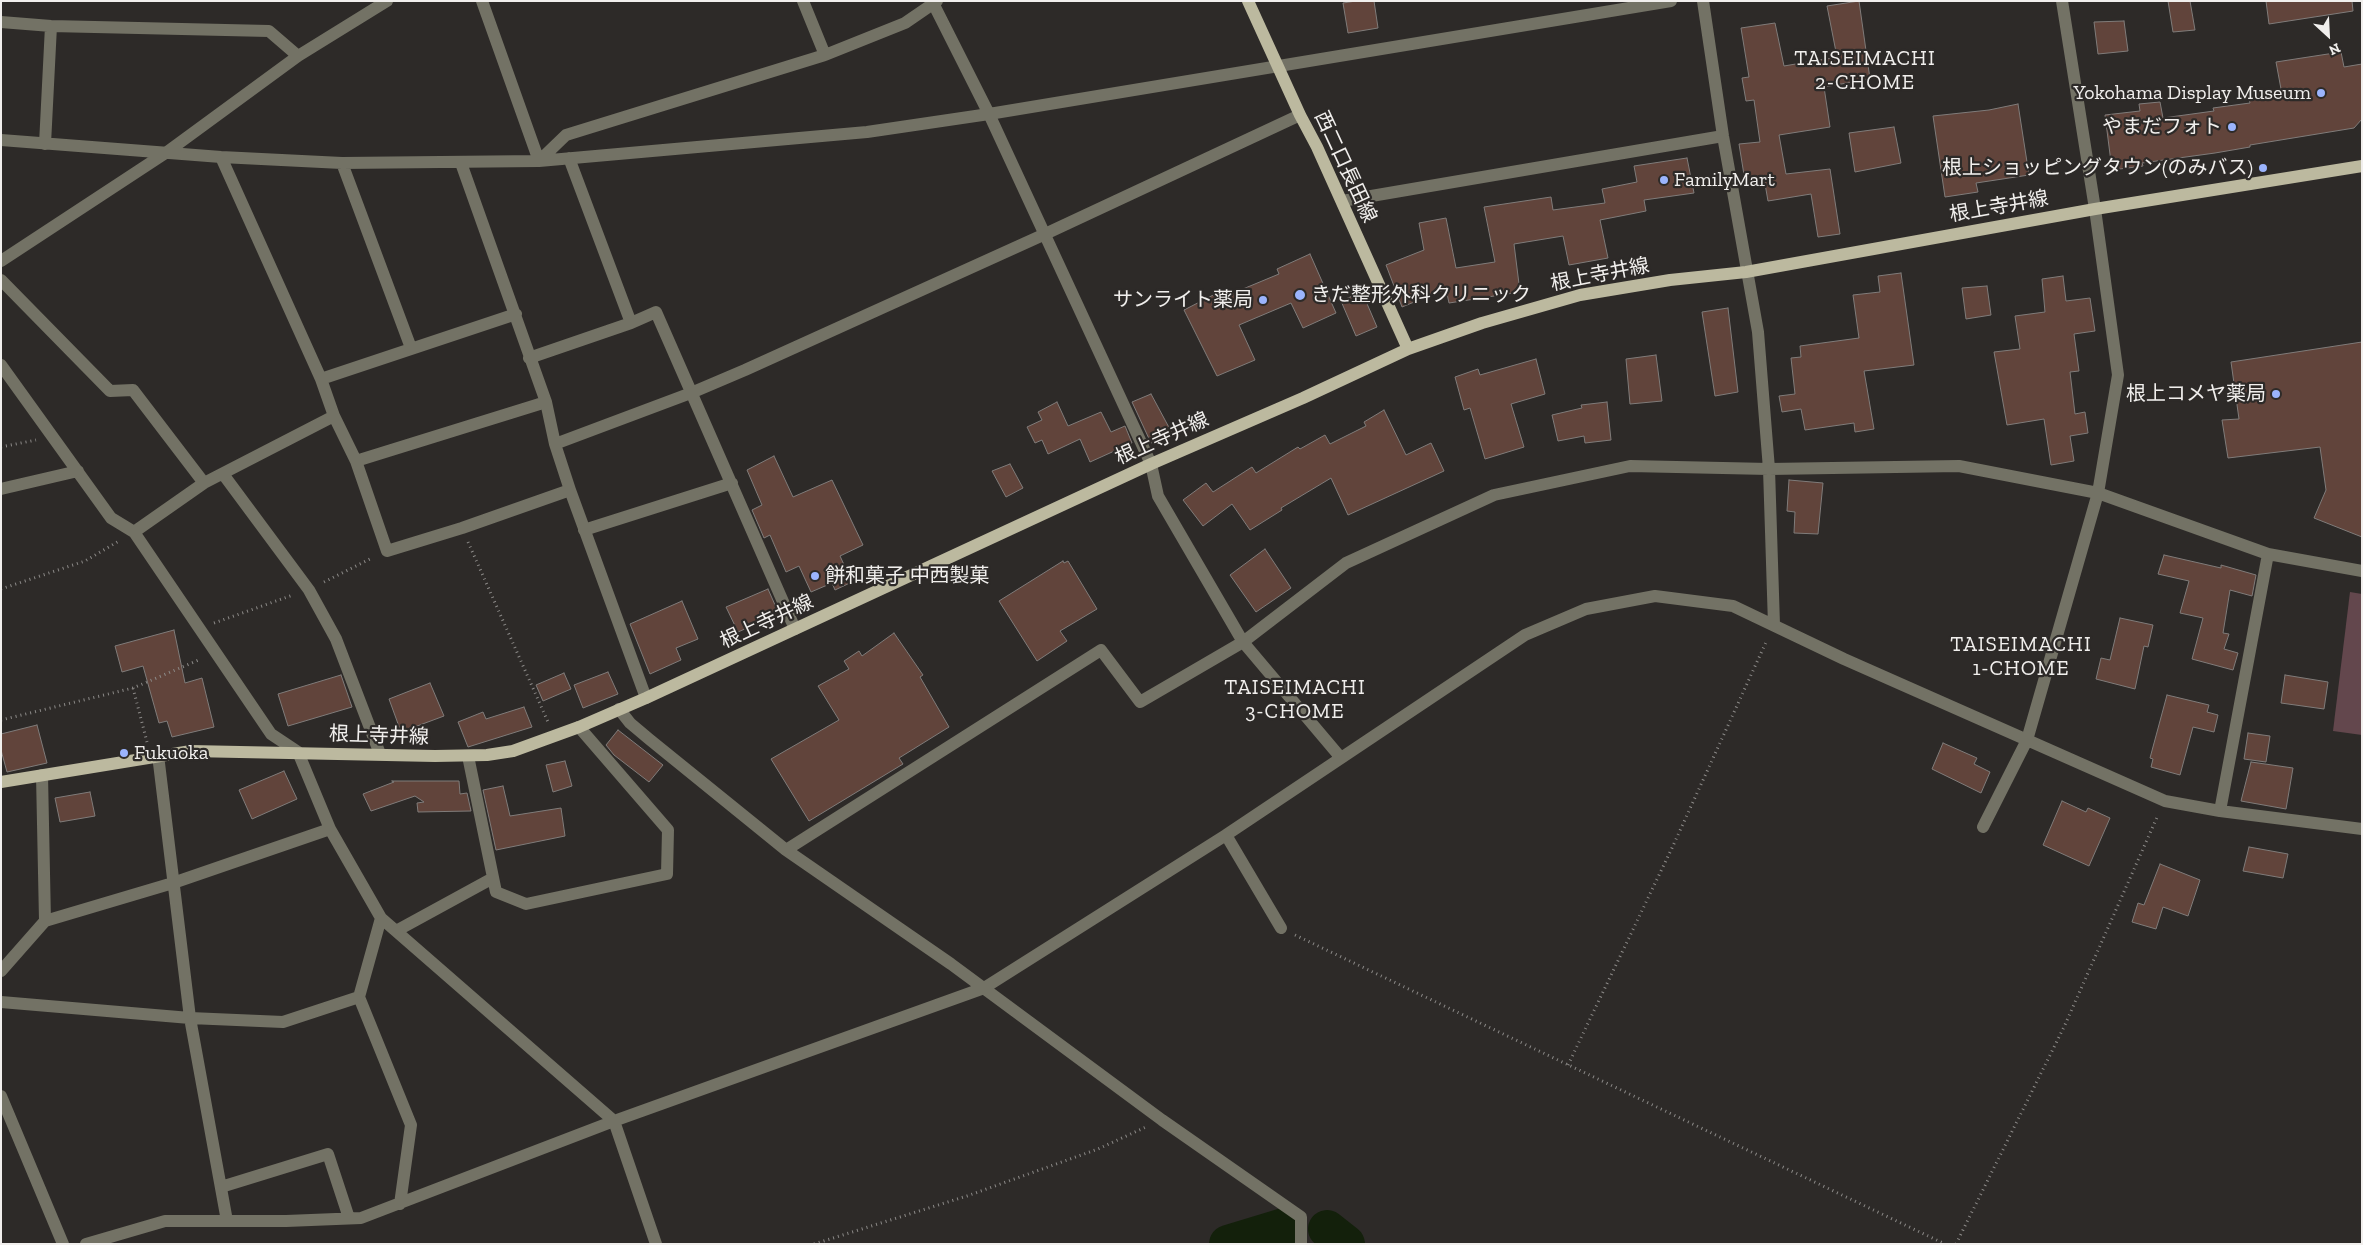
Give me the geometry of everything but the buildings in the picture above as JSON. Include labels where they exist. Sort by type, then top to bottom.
[{"type":"main road","name":"西二口長田線","points":[[1248,1],[1342,201],[1408,349]]},
{"type":"main road","name":"根上寺井線","points":[[1,782],[192,751],[468,756],[512,751],[579,727],[646,698],[1151,464],[1303,398],[1408,349],[1482,323],[1580,295],[1670,280],[1746,272],[2095,209],[2362,166]]},
{"type":"street","points":[[1,261],[167,152],[298,56],[387,1]]},
{"type":"street","points":[[482,1],[539,161]]},
{"type":"street","points":[[803,1],[825,55]]},
{"type":"street","points":[[1,140],[221,157],[342,163],[539,161],[867,132],[989,114],[1671,1]]},
{"type":"street","points":[[1702,1],[1746,272],[1758,332],[1769,469],[1774,625]]},
{"type":"street","points":[[1983,827],[2027,740],[2098,493],[2118,375],[2095,209],[2062,1]]},
{"type":"street","points":[[539,161],[566,135],[825,55],[906,23],[934,2],[989,114],[1043,235],[1151,464],[1158,496],[1243,642],[1341,758]]},
{"type":"street","points":[[1,22],[51,26],[269,32],[298,56]]},
{"type":"street","points":[[45,144],[51,26]]},
{"type":"street","points":[[555,444],[691,393],[1043,235],[1300,115]]},
{"type":"street","points":[[1342,201],[1723,136]]},
{"type":"street","points":[[221,157],[321,379],[334,416],[356,461],[387,551],[462,528],[570,490]]},
{"type":"street","points":[[569,158],[631,323]]},
{"type":"street","points":[[342,163],[411,348]]},
{"type":"street","points":[[461,163],[546,402],[555,444],[570,490],[646,698]]},
{"type":"street","points":[[1,280],[110,391],[133,390],[204,483]]},
{"type":"street","points":[[529,358],[631,323],[656,312],[795,629]]},
{"type":"street","points":[[321,379],[516,314]]},
{"type":"street","points":[[1,365],[111,518],[134,532],[271,734],[298,752],[330,829],[381,918],[614,1121],[656,1244]]},
{"type":"street","points":[[356,461],[546,402]]},
{"type":"street","points":[[134,532],[204,483],[334,416]]},
{"type":"street","points":[[786,850],[1101,650],[1140,702],[1243,642],[1346,563],[1494,495],[1630,466],[1769,469],[1959,466],[2098,493],[2268,554],[2362,571]]},
{"type":"street","points":[[1,489],[78,471]]},
{"type":"street","points":[[223,474],[309,590],[336,639],[380,754]]},
{"type":"street","points":[[584,530],[732,483]]},
{"type":"street","points":[[2220,811],[2268,554]]},
{"type":"street","points":[[86,1244],[165,1221],[361,1218],[614,1121],[984,988],[1226,835],[1525,635],[1586,609],[1655,596],[1733,606],[1844,659],[2165,801],[2220,811],[2362,829]]},
{"type":"street","points":[[619,709],[643,734],[786,850],[984,988],[1162,1120],[1301,1217],[1301,1244]]},
{"type":"street","points":[[468,756],[496,892],[526,904],[667,874],[668,830],[579,727]]},
{"type":"street","points":[[154,756],[173,883],[190,1018],[227,1221]]},
{"type":"street","points":[[42,775],[44,921]]},
{"type":"street","points":[[1,971],[44,921],[173,883],[330,829]]},
{"type":"street","points":[[1226,835],[1281,928]]},
{"type":"street","points":[[396,931],[493,878]]},
{"type":"street","points":[[381,918],[360,997],[411,1125],[400,1204]]},
{"type":"street","points":[[1,1002],[190,1018],[283,1022],[360,997]]},
{"type":"street","points":[[1,1096],[63,1244]]},
{"type":"street","points":[[221,1187],[328,1154],[349,1218]]},
{"type":"path","points":[[1,447],[54,437]]},
{"type":"path","points":[[462,528],[554,736]]},
{"type":"path","points":[[1,589],[85,561],[134,532]]},
{"type":"path","points":[[1568,1066],[1672,848],[1774,625]]},
{"type":"path","points":[[1,720],[133,688],[217,652]]},
{"type":"path","points":[[133,688],[154,756]]},
{"type":"path","points":[[1956,1244],[2064,1027],[2165,801]]},
{"type":"path","points":[[1281,928],[1946,1244]]},
{"type":"path","points":[[814,1244],[967,1196],[1098,1149],[1162,1120]]},
{"type":"shaded area","points":[[2350,592],[2362,594],[2362,735],[2333,731]]},
{"type":"waterway","points":[[1228,1244],[1284,1227]]},
{"type":"waterway","points":[[1327,1229],[1346,1244]]},
{"type":"place","name":"Yokohama Display Museum","points":[[2321,93]]},
{"type":"place","name":"やまだフォト","points":[[2232,127]]},
{"type":"place","name":"根上ショッピングタウン(のみバス)","points":[[2263,168]]},
{"type":"place","name":"FamilyMart","points":[[1664,180]]},
{"type":"place","name":"きだ整形外科クリニック","points":[[1300,295]]},
{"type":"place","name":"サンライト薬局","points":[[1263,300]]},
{"type":"place","name":"根上コメヤ薬局","points":[[2276,394]]},
{"type":"place","name":"餅和菓子 中西製菓","points":[[815,576]]},
{"type":"place","name":"Fukuoka","points":[[124,753]]},
{"type":"district","name":"TAISEIMACHI 2-CHOME","points":[[1865,71]]},
{"type":"district","name":"TAISEIMACHI 1-CHOME","points":[[2021,657]]},
{"type":"district","name":"TAISEIMACHI 3-CHOME","points":[[1295,700]]}]
